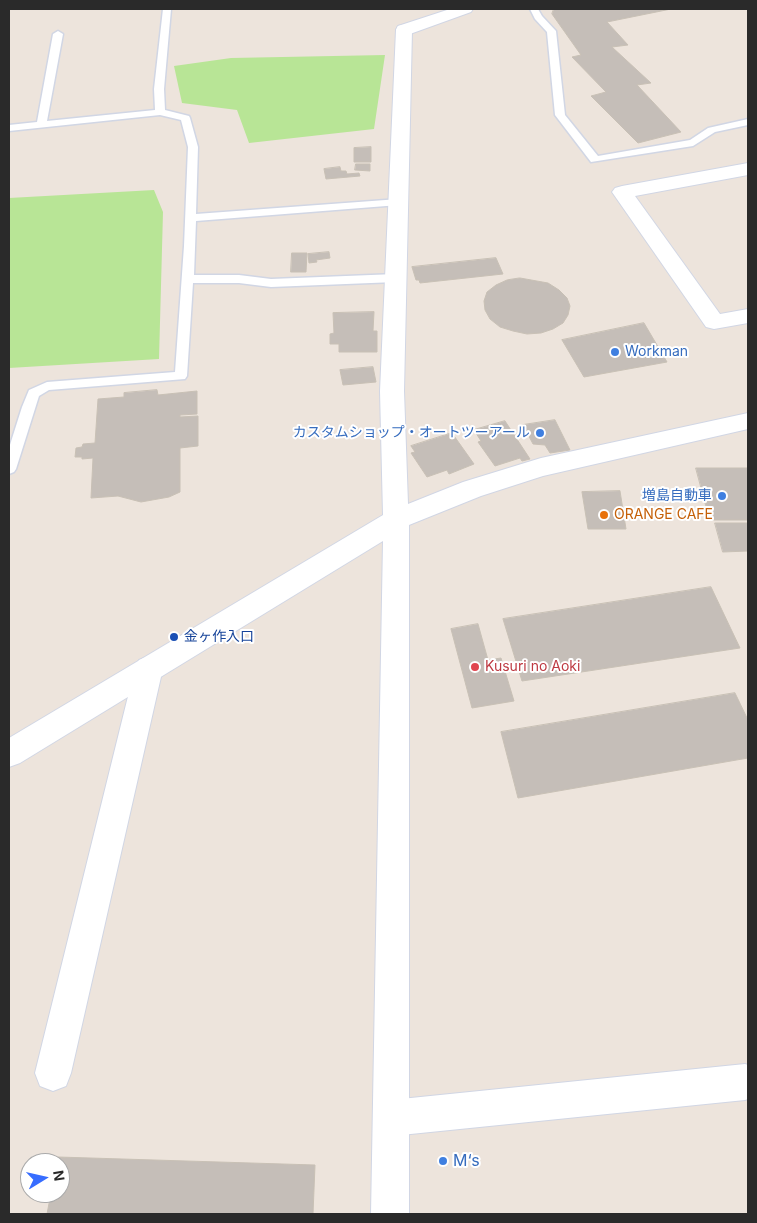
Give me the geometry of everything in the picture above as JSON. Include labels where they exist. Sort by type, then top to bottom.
[{"type":"street","points":[[390,1214],[396,520],[392,391],[404,30],[412,9]]},
{"type":"street","points":[[404,30],[465,9]]},
{"type":"street","points":[[747,171],[622,192],[714,322],[748,316]]},
{"type":"street","points":[[9,754],[396,520],[472,489],[542,467],[748,421]]},
{"type":"street","points":[[53,1073],[149,668]]},
{"type":"street","points":[[391,1118],[745,1082]]},
{"type":"lane","points":[[160,112],[159,89],[167,9],[172,9]]},
{"type":"lane","points":[[534,9],[538,18],[550,31],[560,115],[595,160],[693,143],[712,130],[748,122]]},
{"type":"lane","points":[[42,125],[58,34]]},
{"type":"lane","points":[[9,128],[160,112],[185,118],[193,147],[182,376],[47,386],[34,393],[9,469]]},
{"type":"lane","points":[[191,218],[399,202]]},
{"type":"lane","points":[[188,279],[239,279],[271,283],[396,278]]},
{"type":"green space","points":[[385,55],[374,129],[249,143],[237,110],[182,103],[174,66],[231,58]]},
{"type":"green space","points":[[154,190],[163,212],[159,359],[9,368],[9,198]]},
{"type":"building","points":[[554,9],[671,9],[607,22],[628,45],[612,47],[651,83],[637,85],[681,132],[638,143],[591,96],[606,92],[572,57],[581,55],[552,14]]},
{"type":"building","points":[[371,147],[371,162],[354,162],[354,148]]},
{"type":"building","points":[[356,164],[370,164],[370,171],[355,170]]},
{"type":"building","points":[[340,167],[341,171],[346,171],[347,174],[359,173],[360,176],[326,179],[324,169]]},
{"type":"building","points":[[329,252],[330,258],[309,263],[308,254]]},
{"type":"building","points":[[292,253],[307,253],[306,272],[291,272]]},
{"type":"building","points":[[496,258],[503,274],[420,283],[419,280],[416,280],[412,267]]},
{"type":"building","points":[[520,278],[548,283],[567,298],[570,306],[568,315],[563,323],[541,333],[527,334],[500,327],[490,319],[485,310],[484,301],[487,292],[507,280]]},
{"type":"building","points":[[374,312],[373,331],[377,331],[377,352],[339,352],[339,344],[330,344],[330,334],[334,333],[333,313]]},
{"type":"building","points":[[644,323],[667,362],[584,377],[562,340]]},
{"type":"building","points":[[373,367],[376,382],[343,385],[340,370]]},
{"type":"building","points":[[157,390],[158,395],[197,391],[197,414],[180,415],[180,417],[198,416],[198,446],[180,448],[180,492],[169,497],[141,502],[118,496],[91,498],[93,458],[82,459],[82,457],[75,457],[76,448],[82,447],[83,444],[95,443],[98,399],[124,397],[124,393]]},
{"type":"building","points":[[555,420],[570,450],[550,453],[545,445],[533,444],[523,425]]},
{"type":"building","points":[[505,421],[530,459],[522,461],[520,458],[495,466],[478,442],[481,441],[474,430]]},
{"type":"building","points":[[452,433],[474,464],[449,474],[447,470],[427,477],[411,453],[415,452],[411,446]]},
{"type":"building","points":[[696,468],[748,468],[748,520],[710,520]]},
{"type":"building","points":[[620,491],[626,529],[588,529],[582,492]]},
{"type":"building","points":[[715,523],[748,523],[748,551],[723,552]]},
{"type":"building","points":[[711,587],[740,648],[522,681],[503,619]]},
{"type":"building","points":[[478,624],[488,660],[501,658],[514,701],[472,708],[451,629]]},
{"type":"building","points":[[735,693],[748,720],[748,758],[518,798],[501,732]]},
{"type":"building","points":[[70,1157],[315,1165],[313,1214],[47,1214],[49,1203],[70,1203]]},
{"type":"place","name":"Workman","points":[[615,352]]},
{"type":"place","name":"カスタムショップ・オートツーアール","points":[[540,433]]},
{"type":"place","name":"増島自動車","points":[[722,496]]},
{"type":"place","name":"ORANGE CAFE","points":[[604,515]]},
{"type":"place","name":"金ヶ作入口","points":[[174,637]]},
{"type":"place","name":"Kusuri no Aoki","points":[[475,667]]},
{"type":"place","name":"M‘s","points":[[443,1161]]}]
